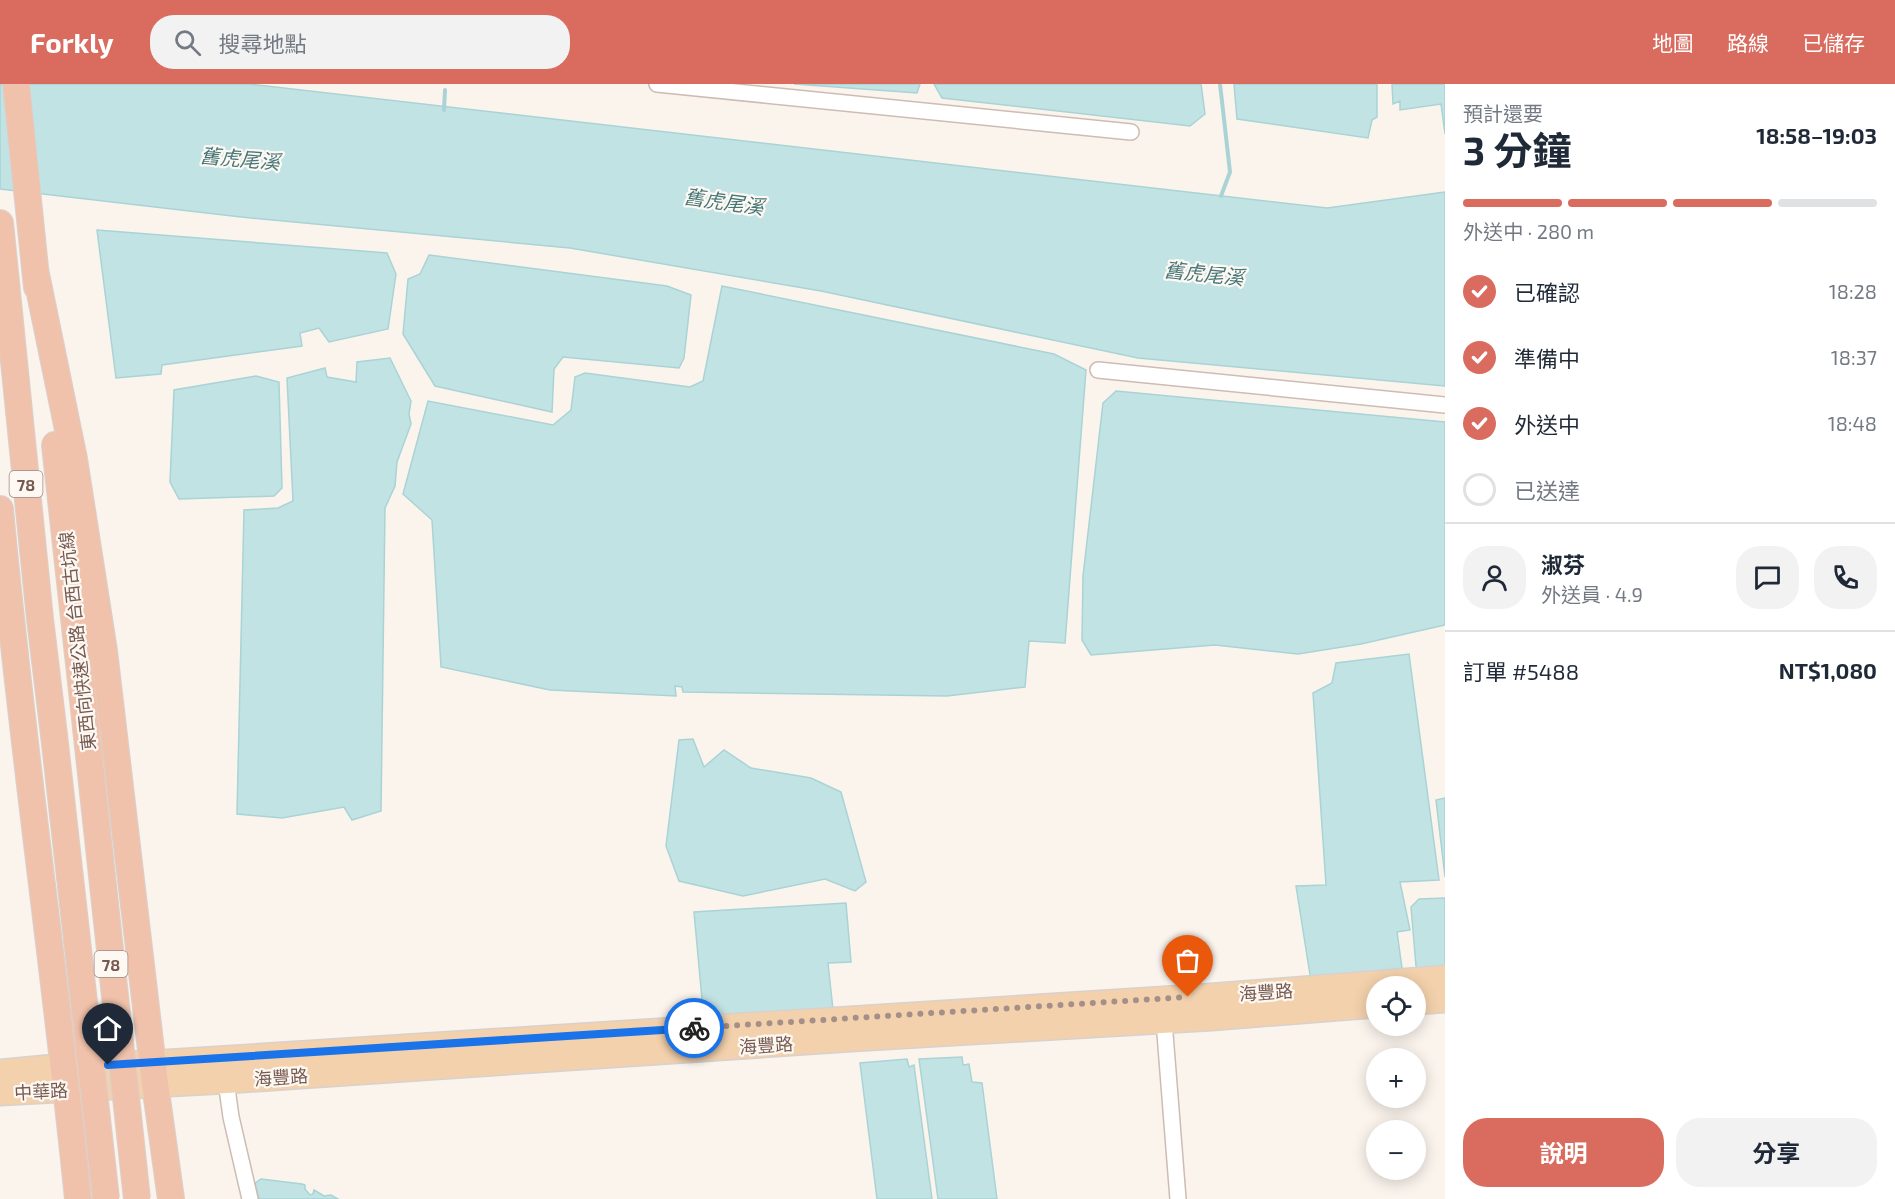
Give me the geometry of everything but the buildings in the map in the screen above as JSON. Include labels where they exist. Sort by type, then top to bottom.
[{"type":"highway","name":"東西向快速公路 台西古坑線","points":[[16,84],[137,1199]]},
{"type":"highway","name":"東西向快速公路 台西古坑線","points":[[1,228],[40,619],[106,1199]]},
{"type":"highway","points":[[35,269],[74,459],[102,640],[153,1073],[171,1199]]},
{"type":"highway","points":[[0,401],[6,283]]},
{"type":"highway","points":[[0,509],[14,657],[66,1078],[78,1199]]},
{"type":"main road","name":"海豐路","points":[[153,1073],[1445,978]]},
{"type":"main road","points":[[1426,1001],[1445,1000]]},
{"type":"main road","name":"海豐路","points":[[153,1073],[226,1081],[851,1039],[1164,1021],[1366,1006]]},
{"type":"main road","name":"中華路","points":[[0,1072],[66,1078],[153,1073]]},
{"type":"main road","name":"中華路","points":[[0,1093],[66,1078]]},
{"type":"street","points":[[657,84],[1131,132]]},
{"type":"street","points":[[1098,370],[1445,405]]},
{"type":"street","points":[[1164,1021],[1178,1199]]},
{"type":"street","points":[[226,1081],[231,1117],[250,1199]]},
{"type":"water","name":"舊虎尾溪","points":[[0,84],[249,84],[1327,208],[1445,192],[1445,386],[1138,358],[821,291],[570,248],[241,217],[0,189]]},
{"type":"water","points":[[794,84],[920,84],[917,93]]},
{"type":"water","points":[[934,84],[1201,84],[1205,114],[1190,126],[942,98]]},
{"type":"water","points":[[1234,84],[1377,84],[1377,117],[1372,120],[1368,138],[1237,119]]},
{"type":"water","points":[[1392,84],[1445,84],[1445,134],[1441,104],[1400,110],[1400,101],[1393,104]]},
{"type":"water","points":[[97,230],[387,253],[396,274],[388,329],[329,342],[319,328],[300,333],[302,346],[162,365],[161,374],[116,378]]},
{"type":"water","points":[[429,255],[667,286],[691,295],[684,358],[679,368],[563,357],[554,369],[552,412],[435,386],[403,334],[408,279],[420,274]]},
{"type":"water","points":[[722,286],[1054,354],[1086,370],[1065,643],[1029,641],[1025,687],[947,696],[683,692],[682,687],[675,686],[676,696],[550,690],[441,667],[432,520],[403,494],[428,401],[553,425],[571,410],[575,377],[585,373],[690,387],[703,381]]},
{"type":"water","points":[[390,358],[411,401],[409,414],[411,424],[397,462],[395,486],[385,508],[381,811],[352,820],[344,807],[282,818],[237,814],[244,510],[278,508],[293,501],[287,378],[325,368],[327,377],[356,382],[357,362]]},
{"type":"water","points":[[256,376],[279,382],[282,488],[274,496],[179,499],[170,482],[174,390]]},
{"type":"water","points":[[1116,391],[1445,422],[1445,625],[1361,644],[1298,654],[1215,645],[1091,655],[1082,640],[1083,576],[1103,403]]},
{"type":"water","points":[[1409,654],[1439,880],[1400,882],[1410,930],[1397,932],[1403,975],[1311,981],[1296,886],[1326,885],[1313,693],[1332,683],[1336,663]]},
{"type":"water","points":[[693,739],[704,767],[724,750],[751,768],[811,778],[841,792],[866,882],[855,891],[825,879],[743,896],[679,881],[666,846],[679,740]]},
{"type":"water","points":[[1445,798],[1445,877],[1436,800]]},
{"type":"water","points":[[1445,898],[1445,976],[1422,976],[1416,966],[1411,907],[1419,899]]},
{"type":"water","points":[[846,903],[851,962],[828,963],[834,1019],[704,1021],[694,912]]},
{"type":"water","points":[[962,1057],[963,1065],[969,1064],[972,1082],[982,1083],[997,1199],[938,1199],[919,1059]]},
{"type":"water","points":[[907,1059],[909,1067],[914,1065],[932,1199],[877,1199],[860,1063]]},
{"type":"water","points":[[261,1179],[302,1184],[305,1185],[310,1195],[314,1190],[324,1196],[331,1195],[338,1199],[259,1199],[255,1183]]},
{"type":"waterway","points":[[1220,84],[1230,172],[1221,196]]},
{"type":"waterway","points":[[444,110],[445,90]]},
{"type":"way so far","points":[[694,1028],[1188,997]]},
{"type":"route","points":[[108,1065],[694,1028]]}]
